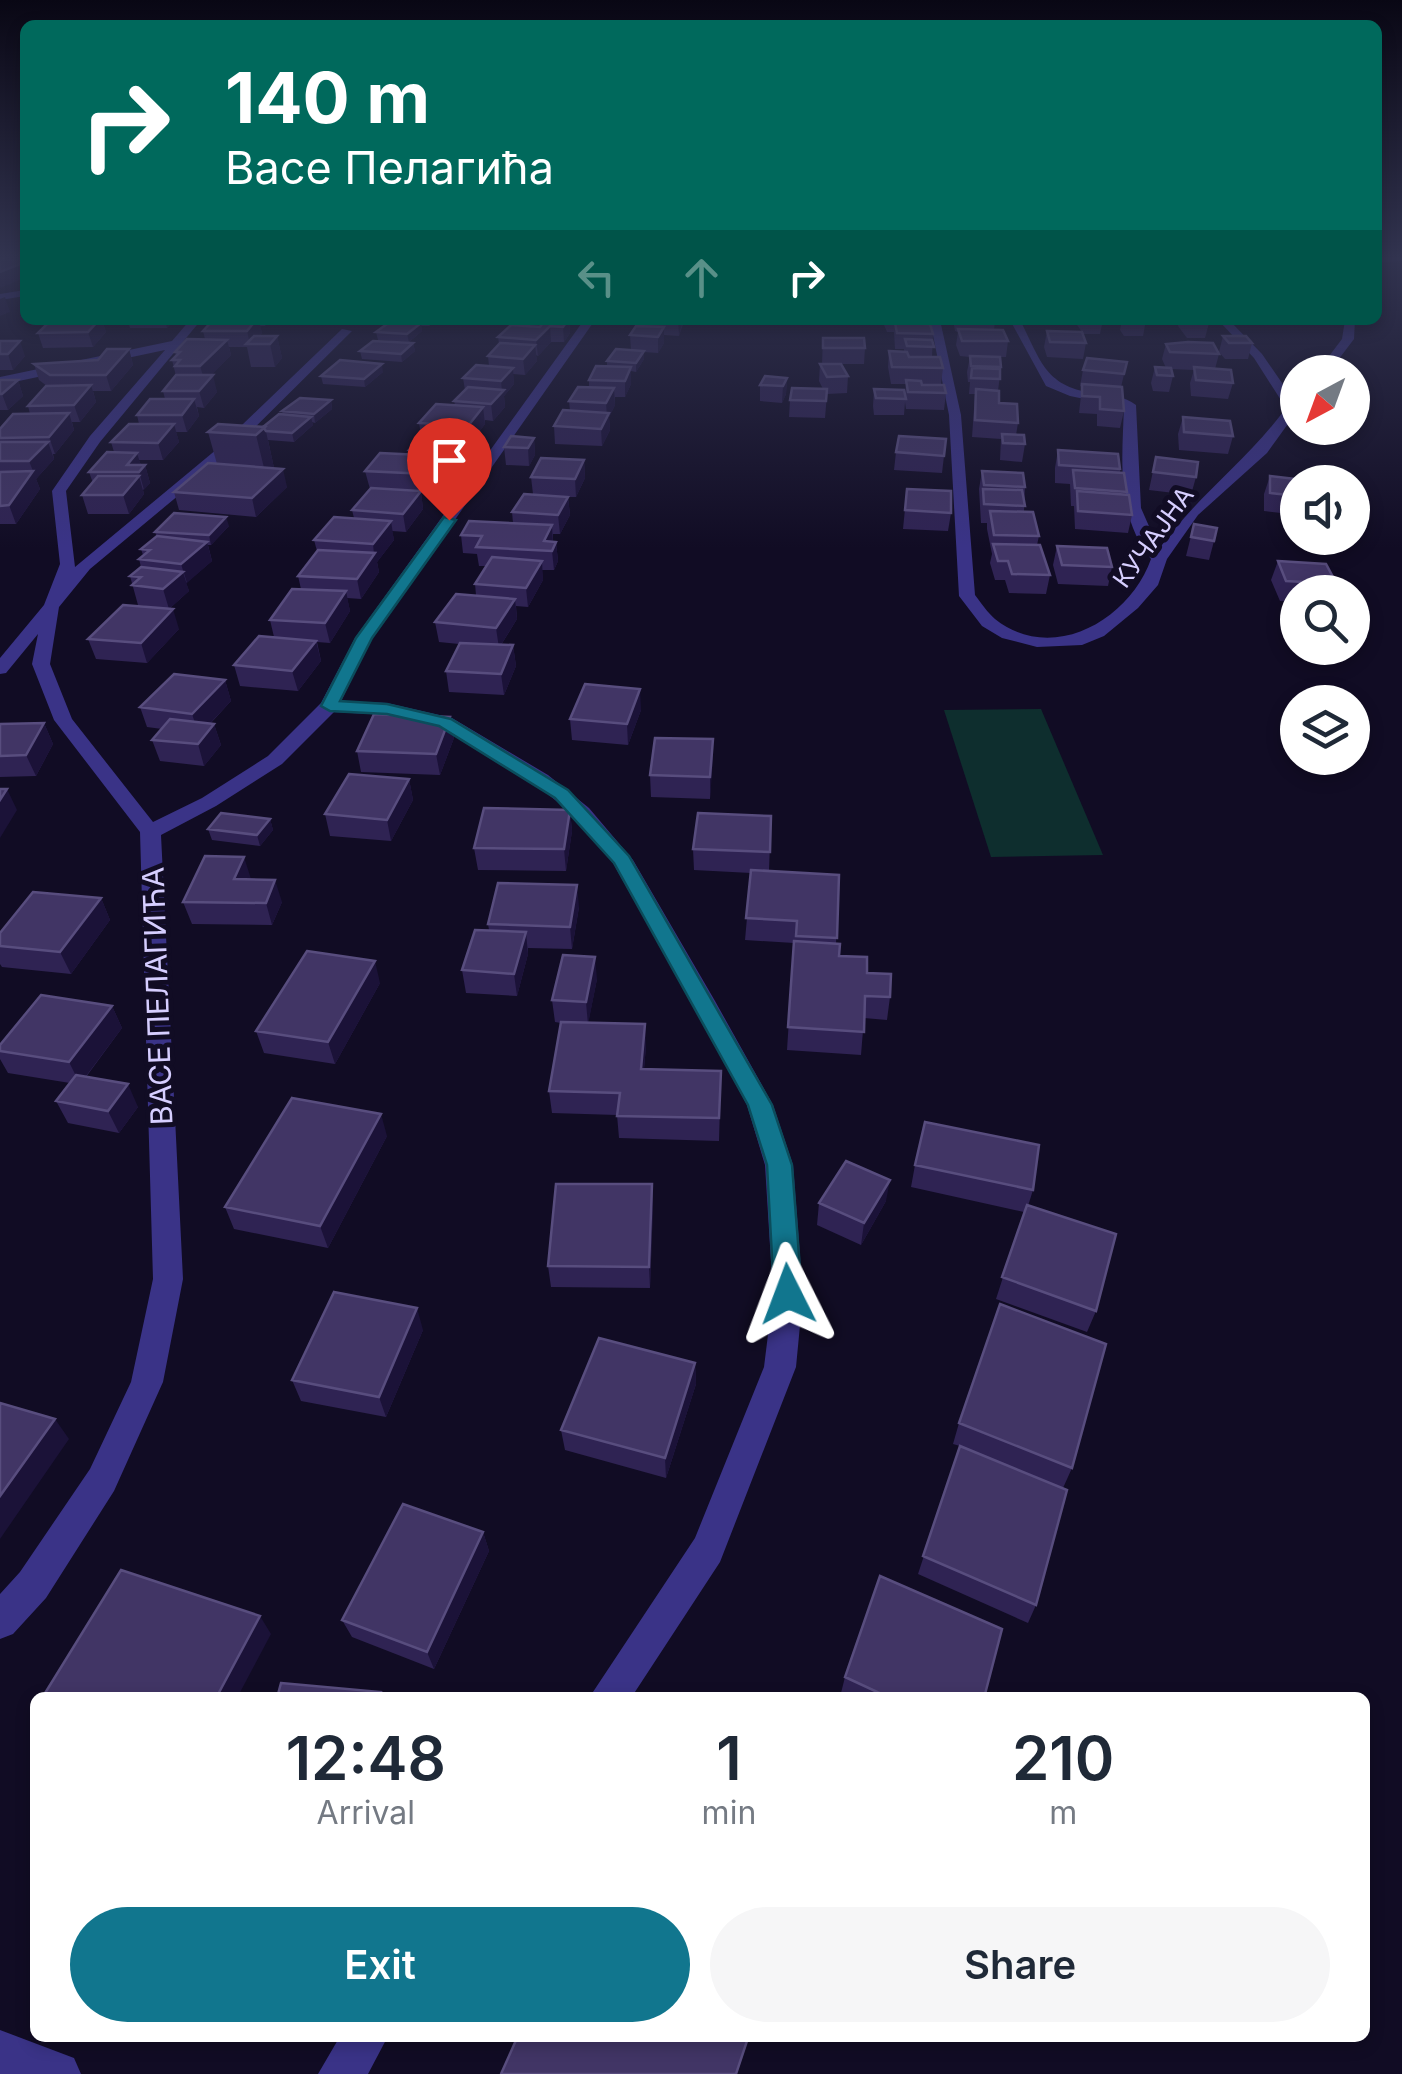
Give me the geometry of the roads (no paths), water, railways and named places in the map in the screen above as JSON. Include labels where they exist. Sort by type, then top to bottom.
[{"type":"street","points":[[0,381],[129,354]]},
{"type":"street","points":[[150,832],[63,720],[40,664],[51,606],[68,564],[59,491],[95,439],[167,354]]},
{"type":"street","points":[[0,669],[84,566],[222,452],[322,354]]},
{"type":"street","name":"ВАСЕ ПЕЛАГИЋА","points":[[0,1621],[33,1585],[102,1480],[147,1382],[168,1279],[150,832],[210,802],[275,760],[330,706],[364,638],[566,354]]},
{"type":"street","name":"КУЧАЈНА","points":[[942,354],[955,415],[964,584],[975,610],[1008,634],[1037,642],[1076,641],[1098,632],[1132,605],[1150,585],[1159,559],[1192,512],[1262,450],[1280,425]]},
{"type":"street","points":[[1032,354],[1054,390],[1120,400],[1130,406],[1130,480],[1143,540],[1159,559]]},
{"type":"street","name":"КУЧАЈНА","points":[[1256,354],[1280,385]]},
{"type":"street","points":[[330,706],[387,709],[445,722],[541,779],[582,812],[622,860],[704,1001],[760,1105],[779,1165],[788,1294],[780,1367],[708,1550],[612,1692]]},
{"type":"street","points":[[341,2074],[362,2042]]},
{"type":"street","points":[[0,2053],[58,2074]]}]
